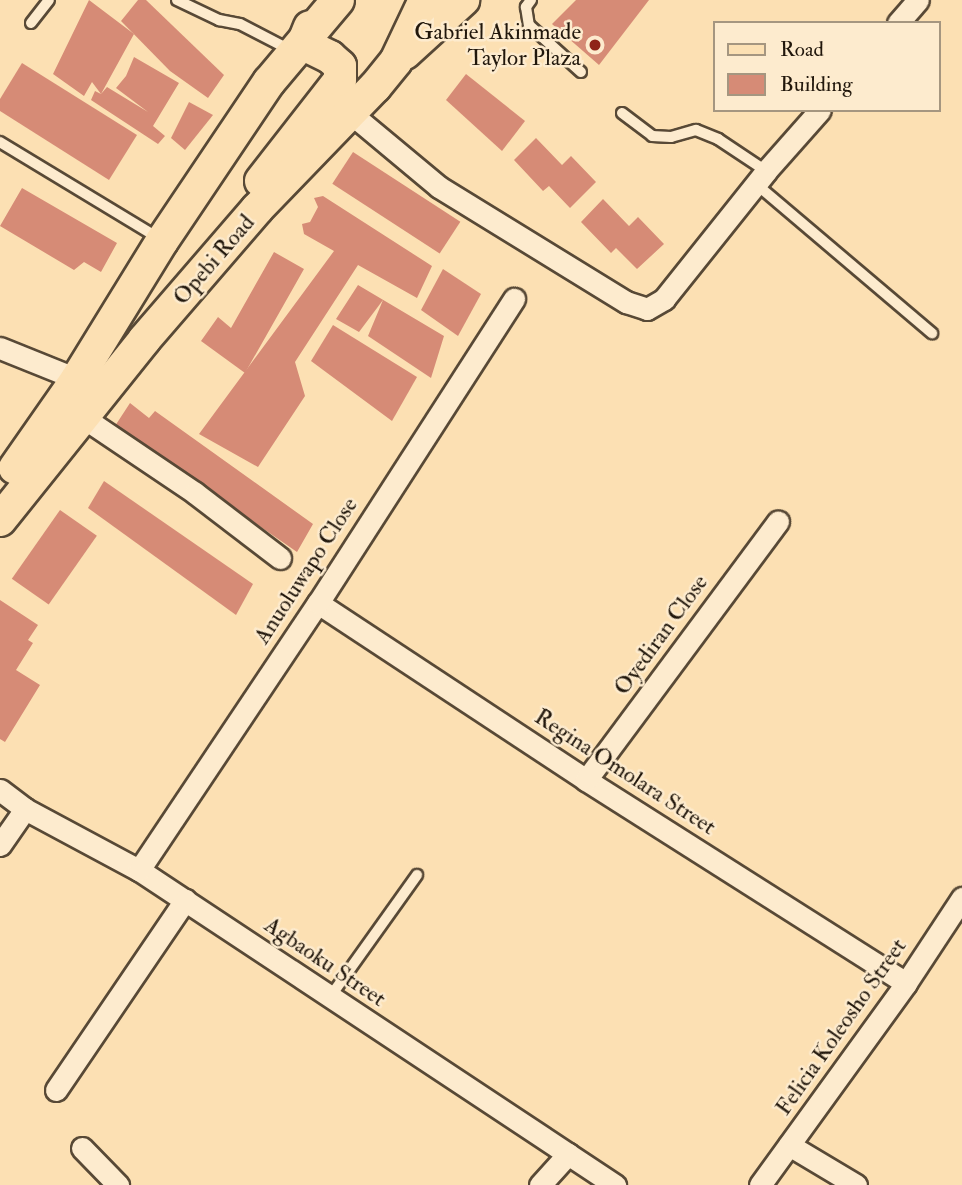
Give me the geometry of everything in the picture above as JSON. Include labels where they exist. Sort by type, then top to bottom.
[{"type":"main road","points":[[257,209],[257,187],[340,80],[340,66],[330,57],[299,48],[322,0]]},
{"type":"main road","name":"Opebi Road","points":[[0,489],[77,379],[162,241],[269,82],[338,0]]},
{"type":"main road","name":"Opebi Road","points":[[0,520],[81,415],[257,209],[396,61],[425,0]]},
{"type":"main road","points":[[396,61],[463,0]]},
{"type":"street","points":[[900,21],[918,0]]},
{"type":"street","points":[[349,112],[439,187],[626,302],[647,309],[664,299],[761,178],[818,112]]},
{"type":"street","name":"Anuoluwapo Close","points":[[139,870],[318,603],[514,299]]},
{"type":"street","points":[[0,348],[77,379]]},
{"type":"street","points":[[81,415],[195,493],[281,558]]},
{"type":"street","name":"Oyediran Close","points":[[586,780],[778,521]]},
{"type":"street","name":"Regina Omolara Street","points":[[318,603],[586,780],[906,983]]},
{"type":"street","name":"Agbaoku Street","points":[[0,790],[25,809],[139,870],[615,1185]]},
{"type":"street","points":[[0,845],[25,809]]},
{"type":"street","name":"Felicia Koleosho Street","points":[[760,1185],[906,983],[962,898]]},
{"type":"street","points":[[56,1090],[184,900]]},
{"type":"street","points":[[789,1145],[856,1185]]},
{"type":"street","points":[[82,1148],[118,1185]]},
{"type":"street","points":[[540,1185],[568,1154]]},
{"type":"lane","points":[[31,23],[49,0]]},
{"type":"lane","points":[[177,0],[219,20],[240,24],[299,48]]},
{"type":"lane","points":[[531,0],[526,7],[530,25],[581,72]]},
{"type":"lane","points":[[622,113],[652,136],[671,137],[696,130],[718,139],[932,333]]},
{"type":"lane","points":[[0,142],[162,241]]},
{"type":"lane","points":[[330,997],[417,875]]},
{"type":"building","points":[[89,0],[134,34],[101,94],[92,82],[84,96],[53,74]]},
{"type":"building","points":[[138,0],[146,0],[224,75],[208,98],[170,71],[121,21]]},
{"type":"building","name":"Gabriel Akinmade Taylor Plaza","points":[[576,0],[649,0],[599,65],[552,24]]},
{"type":"building","points":[[134,57],[179,83],[153,126],[165,136],[158,144],[91,100],[95,91],[101,94],[107,87],[148,112],[116,88],[126,76]]},
{"type":"building","points":[[22,63],[137,135],[109,180],[0,111],[0,99]]},
{"type":"building","points":[[466,74],[525,121],[502,151],[446,100]]},
{"type":"building","points":[[189,102],[213,115],[185,150],[171,138]]},
{"type":"building","points":[[536,138],[562,165],[571,156],[596,182],[570,208],[549,186],[543,191],[514,160]]},
{"type":"building","points":[[353,152],[460,222],[440,254],[332,184]]},
{"type":"building","points":[[22,188],[117,243],[101,272],[84,262],[74,270],[0,226]]},
{"type":"building","points":[[323,196],[432,266],[417,298],[358,265],[295,362],[305,396],[258,467],[199,434],[334,251],[304,234],[302,224],[310,222],[318,207],[314,198]]},
{"type":"building","points":[[603,199],[629,226],[638,217],[664,244],[637,269],[616,248],[611,253],[581,222]]},
{"type":"building","points":[[274,252],[304,269],[245,373],[201,341],[218,317],[231,328]]},
{"type":"building","points":[[443,269],[481,294],[458,336],[421,310]]},
{"type":"building","points":[[358,285],[444,336],[431,378],[368,336],[383,300],[359,332],[336,319]]},
{"type":"building","points":[[333,325],[417,377],[392,421],[311,361]]},
{"type":"building","points":[[130,403],[149,418],[155,411],[313,524],[297,552],[115,426]]},
{"type":"building","points":[[104,481],[253,584],[236,615],[88,508]]},
{"type":"building","points":[[60,510],[97,536],[49,605],[12,579]]},
{"type":"building","points":[[0,600],[38,625],[28,640],[33,643],[16,670],[40,685],[5,742],[0,739]]},
{"type":"place","name":"Gabriel Akinmade Taylor Plaza","points":[[595,45]]}]
